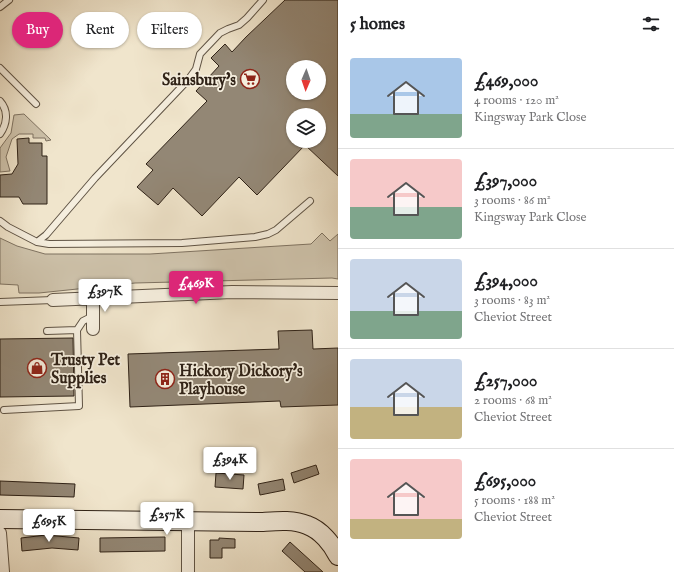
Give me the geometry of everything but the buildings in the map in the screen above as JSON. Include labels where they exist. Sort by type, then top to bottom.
[{"type":"street","points":[[53,300],[232,292],[338,292]]},
{"type":"street","points":[[93,298],[93,329]]},
{"type":"street","points":[[0,519],[284,521],[308,525],[330,543],[338,556]]},
{"type":"street","points":[[188,521],[188,572]]},
{"type":"street","points":[[0,533],[3,572]]},
{"type":"lane","points":[[0,7],[9,0]]},
{"type":"lane","points":[[37,242],[46,235],[95,178],[188,80],[196,69],[200,54],[220,33],[239,25],[263,0]]},
{"type":"lane","points":[[0,68],[36,104]]},
{"type":"lane","points":[[0,101],[4,107],[6,117],[4,128],[0,134]]},
{"type":"lane","points":[[0,221],[8,227],[37,242],[49,244],[182,243],[255,237],[268,234],[276,230],[310,201]]},
{"type":"lane","points":[[0,302],[53,300]]},
{"type":"lane","points":[[4,410],[80,406],[77,330],[83,321],[93,316]]},
{"type":"lane","points":[[47,331],[77,330]]},
{"type":"shaded area","points":[[24,114],[51,140],[46,141],[45,138],[33,138],[33,134],[19,134],[12,139],[6,157],[10,171],[0,172],[0,148],[11,133],[14,115]]},
{"type":"shaded area","points":[[322,233],[330,241],[338,234],[338,279],[135,283],[39,293],[19,293],[18,285],[0,284],[0,238],[17,246],[45,254],[150,254],[311,244]]},
{"type":"place","name":"Sainsbury's","points":[[250,79]]},
{"type":"place","name":"Trusty Pet Supplies","points":[[37,368]]},
{"type":"place","name":"Hickory Dickory's Playhouse","points":[[165,379]]}]
